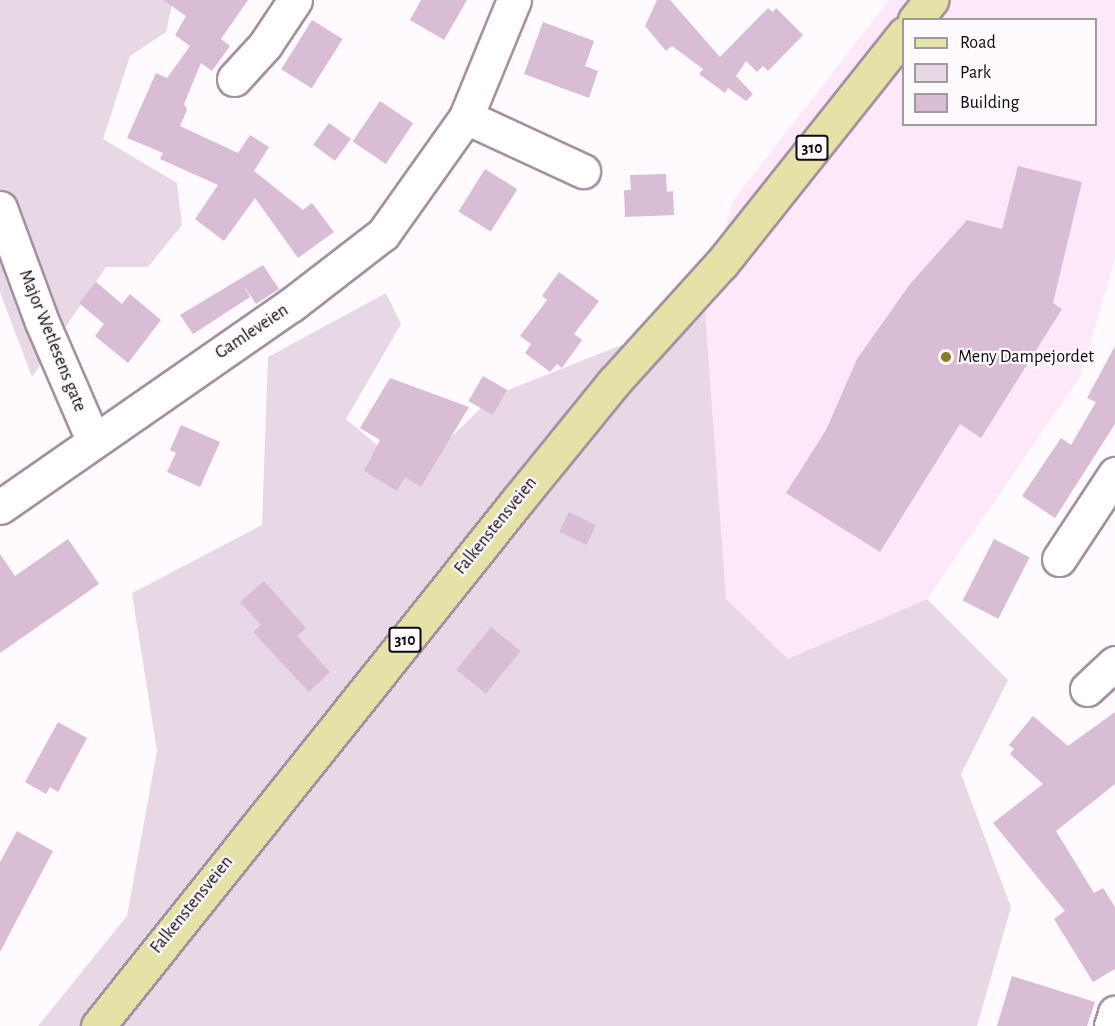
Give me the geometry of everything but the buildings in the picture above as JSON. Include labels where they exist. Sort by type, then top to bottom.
[{"type":"main road","points":[[917,18],[931,0]]},
{"type":"main road","name":"Falkenstensveien","points":[[98,1026],[518,500],[613,383],[722,263],[902,35]]},
{"type":"street","points":[[234,79],[265,45],[295,0]]},
{"type":"street","name":"Gamleveien","points":[[0,507],[93,440],[291,305],[383,234],[466,117],[514,0]]},
{"type":"street","points":[[466,117],[583,171]]},
{"type":"street","name":"Major Wetlesens gate","points":[[0,208],[42,322],[93,440]]},
{"type":"street","points":[[1059,559],[1115,474]]},
{"type":"street","points":[[1087,689],[1115,663]]},
{"type":"street","points":[[1110,1026],[1115,1013]]},
{"type":"shaded area","points":[[889,0],[1115,0],[1115,258],[1080,377],[927,599],[788,659],[725,598],[705,312],[732,202]]},
{"type":"green space","points":[[0,0],[173,0],[166,32],[130,56],[103,139],[177,183],[182,225],[148,267],[106,267],[32,377],[0,292]]},
{"type":"green space","points":[[386,293],[401,324],[346,419],[413,475],[493,396],[705,312],[726,599],[788,659],[927,599],[1008,680],[961,774],[1011,907],[977,1026],[38,1026],[127,916],[157,751],[132,593],[262,525],[268,357]]},
{"type":"place","name":"Meny Dampejordet","points":[[946,357]]}]
